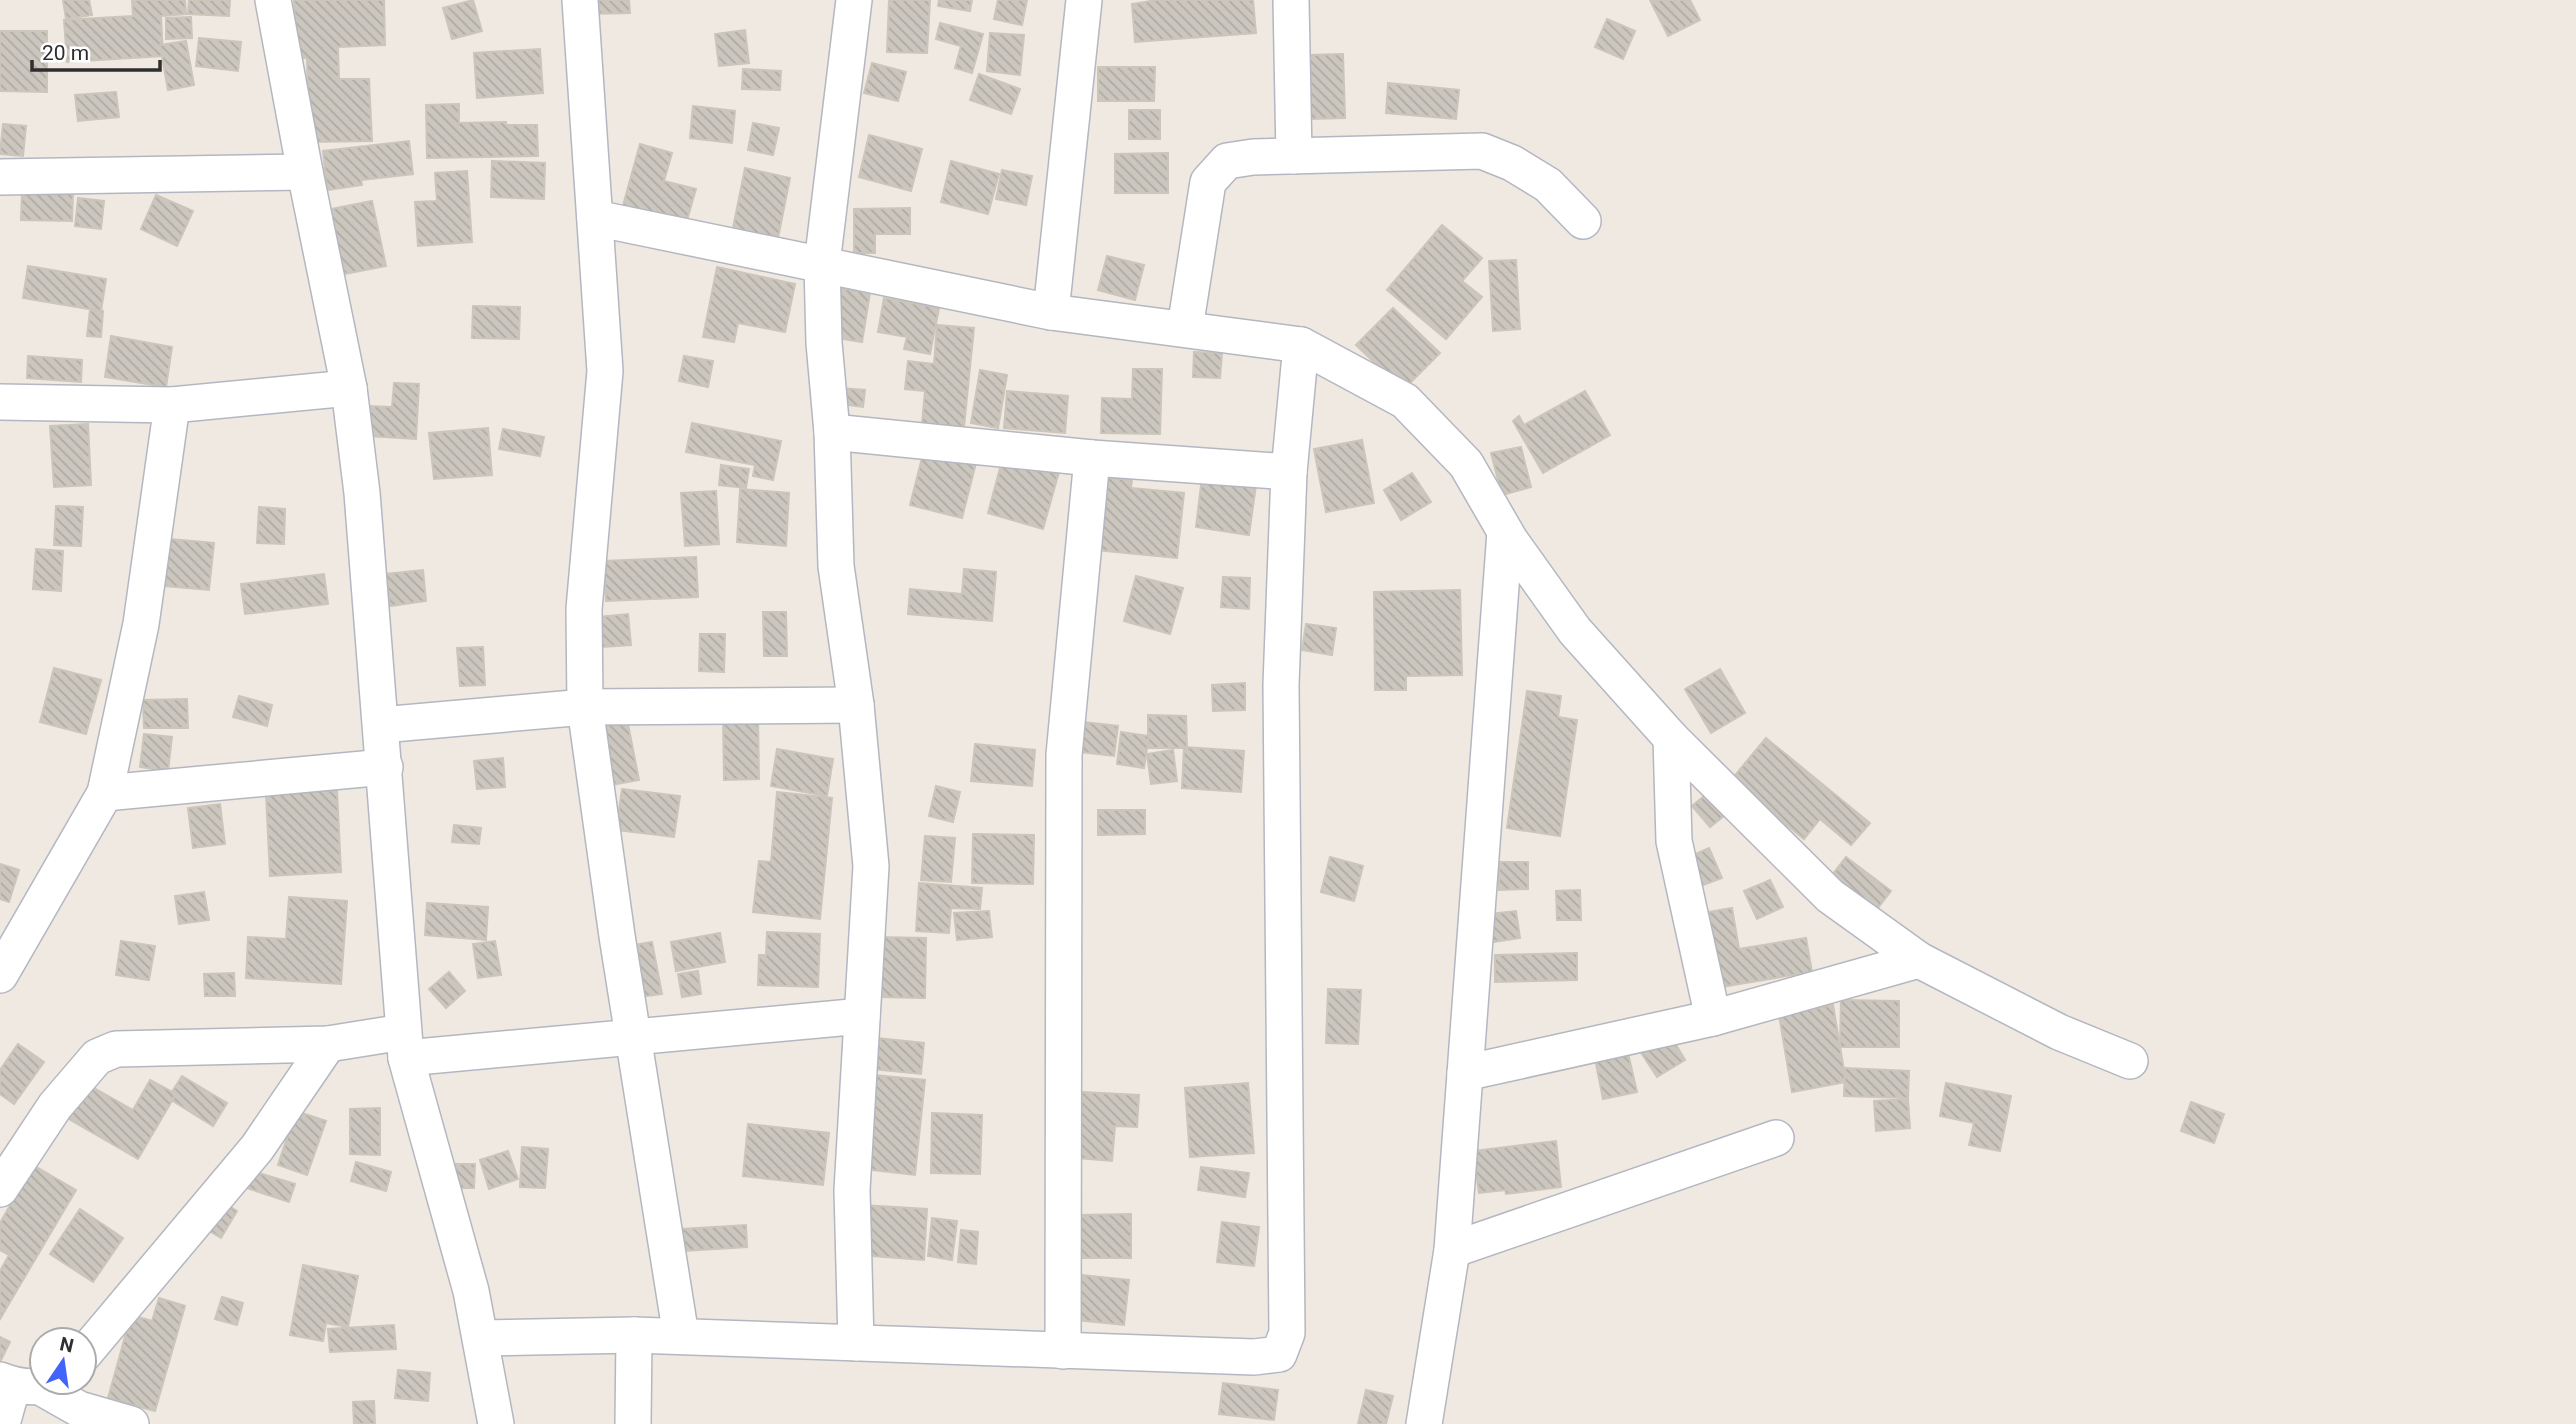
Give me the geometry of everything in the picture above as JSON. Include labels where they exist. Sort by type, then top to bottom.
[{"type":"street","points":[[273,0],[349,387],[362,493],[382,725],[405,1045],[471,1291],[496,1424]]},
{"type":"street","points":[[580,0],[605,371],[584,609],[585,707],[681,1336]]},
{"type":"street","points":[[854,0],[822,264],[824,343],[832,432],[836,566],[856,705],[871,866],[852,1191],[856,1343]]},
{"type":"street","points":[[1051,312],[1084,0]]},
{"type":"street","points":[[1291,0],[1294,156]]},
{"type":"street","points":[[1185,328],[1208,181],[1227,161],[1253,156],[1482,151],[1513,163],[1548,185],[1583,221]]},
{"type":"street","points":[[0,177],[305,172]]},
{"type":"street","points":[[595,218],[1051,312],[1301,345],[1405,401],[1466,464],[1505,532],[1575,631],[1671,738],[1830,896],[1919,960],[2059,1031],[2130,1061]]},
{"type":"street","points":[[481,1338],[634,1335],[1254,1357],[1279,1354],[1287,1333],[1281,685],[1289,472],[1301,345]]},
{"type":"street","points":[[0,402],[172,405],[349,387]]},
{"type":"street","points":[[0,975],[105,793],[141,624],[172,405]]},
{"type":"street","points":[[832,432],[1092,457],[1289,472]]},
{"type":"street","points":[[1063,1351],[1064,755],[1092,457]]},
{"type":"street","points":[[1424,1424],[1452,1250],[1505,532]]},
{"type":"street","points":[[382,725],[585,707],[856,705]]},
{"type":"street","points":[[1671,738],[1674,841],[1713,1018]]},
{"type":"street","points":[[105,793],[385,767]]},
{"type":"street","points":[[1465,1073],[1713,1018],[1919,960]]},
{"type":"street","points":[[0,1189],[55,1106],[97,1057],[117,1049],[405,1045],[633,1035],[862,1016]]},
{"type":"street","points":[[98,1337],[257,1148],[328,1044]]},
{"type":"street","points":[[1452,1250],[1776,1138]]},
{"type":"street","points":[[633,1424],[634,1335]]},
{"type":"street","points":[[2,1424],[28,1384]]},
{"type":"street","points":[[52,1396],[79,1409],[131,1424]]},
{"type":"building","points":[[63,0],[89,0],[92,15],[66,19]]},
{"type":"building","points":[[132,0],[185,0],[186,14],[161,16],[163,56],[67,62],[64,20],[133,16]]},
{"type":"building","points":[[189,0],[230,0],[229,16],[188,14]]},
{"type":"building","points":[[294,0],[384,0],[385,45],[338,47],[339,79],[369,79],[372,141],[309,142],[307,58],[296,58]]},
{"type":"building","points":[[473,0],[482,31],[452,39],[443,8]]},
{"type":"building","points":[[587,0],[629,0],[630,13],[588,14]]},
{"type":"building","points":[[889,0],[930,0],[927,53],[887,52]]},
{"type":"building","points":[[939,0],[972,0],[970,11],[938,6]]},
{"type":"building","points":[[998,0],[1027,0],[1022,25],[994,19]]},
{"type":"building","points":[[1157,0],[1253,0],[1256,33],[1135,42],[1132,4]]},
{"type":"building","points":[[1650,0],[1690,0],[1700,20],[1668,36]]},
{"type":"building","points":[[191,17],[192,38],[166,39],[166,18]]},
{"type":"building","points":[[1607,19],[1635,31],[1623,59],[1595,47]]},
{"type":"building","points":[[940,23],[983,34],[972,73],[955,68],[961,46],[936,39]]},
{"type":"building","points":[[745,30],[749,63],[719,66],[715,34]]},
{"type":"building","points":[[0,31],[47,31],[47,92],[0,91]]},
{"type":"building","points":[[990,33],[1024,35],[1020,75],[987,71]]},
{"type":"building","points":[[199,38],[241,42],[238,71],[196,66]]},
{"type":"building","points":[[186,41],[194,85],[168,90],[160,45]]},
{"type":"building","points":[[540,49],[543,93],[477,98],[474,53]]},
{"type":"building","points":[[1343,54],[1345,118],[1311,119],[1309,55]]},
{"type":"building","points":[[872,63],[906,72],[898,101],[864,93]]},
{"type":"building","points":[[1098,67],[1155,67],[1154,101],[1098,101]]},
{"type":"building","points":[[743,69],[781,71],[780,90],[742,89]]},
{"type":"building","points":[[979,74],[1020,89],[1011,114],[970,100]]},
{"type":"building","points":[[1388,83],[1459,90],[1456,119],[1386,113]]},
{"type":"building","points":[[116,92],[119,117],[78,121],[75,95]]},
{"type":"building","points":[[459,104],[459,123],[506,122],[506,125],[537,125],[538,156],[427,158],[426,105]]},
{"type":"building","points":[[693,106],[735,111],[732,143],[690,138]]},
{"type":"building","points":[[1129,110],[1160,110],[1160,139],[1129,139]]},
{"type":"building","points":[[753,123],[779,128],[773,155],[748,150]]},
{"type":"building","points":[[3,124],[26,126],[23,156],[0,154]]},
{"type":"building","points":[[869,135],[922,149],[911,191],[859,177]]},
{"type":"building","points":[[409,141],[413,174],[361,180],[362,185],[327,190],[323,151]]},
{"type":"building","points":[[640,144],[672,153],[664,181],[696,189],[685,227],[622,209]]},
{"type":"building","points":[[1168,153],[1168,193],[1115,193],[1115,154]]},
{"type":"building","points":[[492,161],[545,163],[544,199],[491,197]]},
{"type":"building","points":[[951,161],[999,174],[988,214],[941,202]]},
{"type":"building","points":[[745,168],[790,178],[778,238],[733,228]]},
{"type":"building","points":[[1002,170],[1032,176],[1026,205],[996,199]]},
{"type":"building","points":[[467,171],[472,242],[418,246],[415,202],[437,201],[435,173]]},
{"type":"building","points":[[22,192],[73,193],[72,221],[21,220]]},
{"type":"building","points":[[156,195],[193,211],[177,246],[141,229]]},
{"type":"building","points":[[78,198],[104,201],[101,229],[75,226]]},
{"type":"building","points":[[372,201],[386,266],[339,275],[326,210]]},
{"type":"building","points":[[910,208],[910,234],[875,234],[875,253],[854,253],[854,209]]},
{"type":"building","points":[[1442,225],[1482,258],[1462,281],[1482,297],[1446,339],[1387,290]]},
{"type":"building","points":[[1107,256],[1144,265],[1135,300],[1098,290]]},
{"type":"building","points":[[1516,260],[1520,329],[1493,331],[1489,261]]},
{"type":"building","points":[[28,266],[106,279],[101,311],[23,298]]},
{"type":"building","points":[[717,267],[795,284],[785,332],[738,323],[734,342],[703,337]]},
{"type":"building","points":[[832,287],[870,293],[862,342],[825,336]]},
{"type":"building","points":[[884,298],[939,308],[930,354],[904,349],[907,337],[878,332]]},
{"type":"building","points":[[473,306],[520,307],[519,339],[472,338]]},
{"type":"building","points":[[1393,308],[1440,353],[1403,390],[1356,345]]},
{"type":"building","points":[[90,310],[103,311],[101,337],[87,336]]},
{"type":"building","points":[[937,325],[974,328],[964,427],[922,423],[925,391],[905,389],[908,361],[934,364]]},
{"type":"building","points":[[111,336],[172,347],[166,387],[105,377]]},
{"type":"building","points":[[1194,352],[1222,353],[1220,378],[1193,377]]},
{"type":"building","points":[[28,356],[82,360],[81,382],[27,378]]},
{"type":"building","points":[[684,356],[713,361],[708,387],[679,381]]},
{"type":"building","points":[[1133,369],[1162,369],[1160,434],[1101,433],[1102,398],[1132,399]]},
{"type":"building","points":[[980,370],[1007,375],[998,428],[971,423]]},
{"type":"building","points":[[394,383],[419,384],[416,439],[368,436],[369,406],[392,407]]},
{"type":"building","points":[[841,388],[865,390],[863,407],[840,404]]},
{"type":"building","points":[[1007,391],[1068,396],[1065,433],[1004,428]]},
{"type":"building","points":[[1585,391],[1610,435],[1543,473],[1513,421],[1519,416],[1524,425]]},
{"type":"building","points":[[692,423],[781,441],[773,480],[753,476],[755,465],[686,452]]},
{"type":"building","points":[[88,424],[91,485],[54,487],[50,426]]},
{"type":"building","points":[[488,428],[492,475],[434,479],[429,433]]},
{"type":"building","points":[[503,429],[544,437],[540,456],[499,449]]},
{"type":"building","points":[[1362,440],[1374,503],[1326,512],[1314,449]]},
{"type":"building","points":[[1521,447],[1531,487],[1502,495],[1491,453]]},
{"type":"building","points":[[924,450],[976,463],[962,518],[910,505]]},
{"type":"building","points":[[1003,457],[1059,472],[1043,529],[988,513]]},
{"type":"building","points":[[721,465],[749,469],[746,488],[719,485]]},
{"type":"building","points":[[1412,473],[1431,502],[1401,520],[1384,490]]},
{"type":"building","points":[[1103,477],[1132,480],[1131,488],[1184,493],[1177,558],[1096,550]]},
{"type":"building","points":[[1202,477],[1256,485],[1249,535],[1196,527]]},
{"type":"building","points":[[740,489],[789,493],[786,546],[737,542]]},
{"type":"building","points":[[716,491],[719,544],[685,546],[681,493]]},
{"type":"building","points":[[56,506],[83,507],[81,546],[54,545]]},
{"type":"building","points":[[259,507],[285,509],[284,544],[257,543]]},
{"type":"building","points":[[158,538],[214,543],[209,590],[154,585]]},
{"type":"building","points":[[36,549],[63,551],[61,591],[33,589]]},
{"type":"building","points":[[696,557],[698,597],[606,601],[604,561]]},
{"type":"building","points":[[964,569],[996,572],[992,621],[908,614],[910,589],[962,594]]},
{"type":"building","points":[[423,570],[426,601],[390,606],[386,574]]},
{"type":"building","points":[[324,574],[328,604],[245,614],[241,584]]},
{"type":"building","points":[[1136,576],[1183,588],[1170,634],[1124,621]]},
{"type":"building","points":[[1223,577],[1250,578],[1249,609],[1221,607]]},
{"type":"building","points":[[1460,590],[1462,675],[1406,676],[1406,690],[1375,690],[1374,592]]},
{"type":"building","points":[[763,612],[786,612],[787,656],[764,656]]},
{"type":"building","points":[[628,614],[631,645],[602,647],[599,617]]},
{"type":"building","points":[[1306,624],[1336,628],[1332,655],[1302,650]]},
{"type":"building","points":[[700,634],[725,634],[724,672],[699,671]]},
{"type":"building","points":[[483,647],[485,685],[460,686],[457,648]]},
{"type":"building","points":[[54,668],[101,680],[86,734],[40,722]]},
{"type":"building","points":[[1720,669],[1745,713],[1711,733],[1685,689]]},
{"type":"building","points":[[1245,683],[1245,710],[1213,711],[1212,685]]},
{"type":"building","points":[[1527,691],[1561,696],[1558,717],[1577,720],[1560,836],[1507,828]]},
{"type":"building","points":[[239,696],[272,705],[267,726],[233,717]]},
{"type":"building","points":[[187,699],[188,728],[144,728],[143,700]]},
{"type":"building","points":[[1148,715],[1186,716],[1187,748],[1148,748]]},
{"type":"building","points":[[758,716],[759,779],[724,780],[723,717]]},
{"type":"building","points":[[627,719],[639,780],[611,785],[599,724]]},
{"type":"building","points":[[1075,721],[1118,726],[1114,756],[1072,751]]},
{"type":"building","points":[[1121,732],[1149,736],[1144,768],[1117,764]]},
{"type":"building","points":[[144,734],[172,737],[168,771],[140,767]]},
{"type":"building","points":[[1766,738],[1870,823],[1851,845],[1820,819],[1804,839],[1731,780]]},
{"type":"building","points":[[975,744],[1035,750],[1032,786],[971,781]]},
{"type":"building","points":[[1184,747],[1244,751],[1241,792],[1182,788]]},
{"type":"building","points":[[777,749],[833,759],[827,796],[771,786]]},
{"type":"building","points":[[1173,750],[1177,781],[1151,784],[1147,754]]},
{"type":"building","points":[[503,758],[505,787],[477,789],[474,761]]},
{"type":"building","points":[[936,786],[960,792],[953,822],[929,816]]},
{"type":"building","points":[[622,789],[680,796],[674,837],[616,830]]},
{"type":"building","points":[[337,790],[341,872],[270,876],[266,794]]},
{"type":"building","points":[[777,792],[832,798],[820,919],[753,912],[759,861],[771,862]]},
{"type":"building","points":[[1708,793],[1725,815],[1710,827],[1692,806]]},
{"type":"building","points":[[220,804],[225,844],[193,848],[188,808]]},
{"type":"building","points":[[1098,810],[1145,810],[1145,834],[1098,835]]},
{"type":"building","points":[[454,825],[481,828],[479,844],[452,842]]},
{"type":"building","points":[[973,834],[1034,835],[1033,884],[972,883]]},
{"type":"building","points":[[925,836],[955,838],[951,882],[921,880]]},
{"type":"building","points":[[1709,848],[1722,878],[1698,887],[1686,858]]},
{"type":"building","points":[[1330,857],[1363,866],[1354,901],[1321,892]]},
{"type":"building","points":[[1846,857],[1891,891],[1874,913],[1829,879]]},
{"type":"building","points":[[1499,862],[1528,862],[1528,889],[1499,890]]},
{"type":"building","points":[[0,864],[19,870],[9,902],[0,899]]},
{"type":"building","points":[[1770,880],[1783,907],[1757,919],[1744,891]]},
{"type":"building","points":[[919,883],[982,888],[980,909],[951,908],[949,933],[916,931]]},
{"type":"building","points":[[1580,890],[1581,920],[1557,920],[1556,891]]},
{"type":"building","points":[[204,892],[209,920],[179,924],[175,896]]},
{"type":"building","points":[[289,897],[347,901],[341,984],[246,978],[248,937],[286,939]]},
{"type":"building","points":[[427,903],[488,907],[486,940],[425,935]]},
{"type":"building","points":[[1732,908],[1739,949],[1806,938],[1812,972],[1715,988],[1703,913]]},
{"type":"building","points":[[989,911],[992,937],[957,940],[954,913]]},
{"type":"building","points":[[1516,911],[1520,938],[1493,942],[1490,914]]},
{"type":"building","points":[[767,932],[820,934],[818,987],[758,985],[759,955],[766,955]]},
{"type":"building","points":[[720,933],[725,962],[676,971],[671,942]]},
{"type":"building","points":[[877,937],[926,938],[925,998],[877,997]]},
{"type":"building","points":[[121,941],[155,946],[149,980],[116,975]]},
{"type":"building","points":[[495,941],[501,975],[478,978],[473,944]]},
{"type":"building","points":[[652,942],[662,994],[640,997],[629,946]]},
{"type":"building","points":[[1577,953],[1577,980],[1495,982],[1495,955]]},
{"type":"building","points":[[698,971],[701,994],[682,997],[678,974]]},
{"type":"building","points":[[449,972],[465,991],[446,1008],[429,989]]},
{"type":"building","points":[[234,973],[235,996],[205,996],[204,974]]},
{"type":"building","points":[[1328,989],[1361,990],[1358,1044],[1326,1043]]},
{"type":"building","points":[[1841,1000],[1899,1001],[1899,1047],[1840,1047]]},
{"type":"building","points":[[1833,1005],[1846,1082],[1792,1092],[1779,1015]]},
{"type":"building","points":[[1669,1033],[1685,1060],[1657,1077],[1640,1051]]},
{"type":"building","points":[[867,1037],[924,1043],[921,1074],[863,1068]]},
{"type":"building","points":[[18,1044],[44,1062],[14,1104],[0,1094],[0,1070]]},
{"type":"building","points":[[1628,1053],[1637,1092],[1603,1099],[1595,1059]]},
{"type":"building","points":[[1845,1068],[1909,1071],[1908,1098],[1844,1096]]},
{"type":"building","points":[[874,1075],[925,1080],[915,1175],[865,1169]]},
{"type":"building","points":[[182,1076],[227,1103],[213,1126],[168,1098]]},
{"type":"building","points":[[150,1080],[176,1094],[138,1159],[67,1118],[87,1084],[133,1110]]},
{"type":"building","points":[[1248,1083],[1254,1153],[1190,1157],[1185,1088]]},
{"type":"building","points":[[1946,1083],[2011,1096],[2000,1151],[1969,1145],[1974,1123],[1940,1116]]},
{"type":"building","points":[[1082,1092],[1139,1095],[1137,1127],[1115,1126],[1112,1161],[1078,1158]]},
{"type":"building","points":[[1908,1099],[1910,1128],[1876,1131],[1874,1101]]},
{"type":"building","points":[[2191,1102],[2224,1114],[2214,1143],[2181,1131]]},
{"type":"building","points":[[380,1108],[380,1155],[350,1154],[350,1109]]},
{"type":"building","points":[[296,1111],[326,1121],[307,1175],[278,1165]]},
{"type":"building","points":[[932,1113],[982,1115],[980,1174],[931,1173]]},
{"type":"building","points":[[748,1124],[829,1133],[823,1185],[743,1176]]},
{"type":"building","points":[[1556,1141],[1561,1187],[1506,1194],[1505,1190],[1479,1193],[1473,1151]]},
{"type":"building","points":[[522,1147],[548,1149],[545,1188],[520,1187]]},
{"type":"building","points":[[508,1151],[518,1179],[489,1189],[480,1160]]},
{"type":"building","points":[[356,1162],[391,1172],[386,1191],[351,1181]]},
{"type":"building","points":[[447,1164],[475,1164],[474,1188],[447,1188]]},
{"type":"building","points":[[33,1165],[76,1190],[0,1319],[0,1271],[9,1255],[0,1250],[0,1223]]},
{"type":"building","points":[[1201,1167],[1249,1173],[1245,1197],[1198,1190]]},
{"type":"building","points":[[252,1171],[295,1184],[289,1202],[247,1188]]},
{"type":"building","points":[[217,1198],[237,1211],[221,1238],[201,1226]]},
{"type":"building","points":[[862,1205],[927,1209],[924,1260],[859,1255]]},
{"type":"building","points":[[80,1209],[123,1238],[93,1282],[50,1254]]},
{"type":"building","points":[[1131,1214],[1131,1258],[1079,1258],[1079,1215]]},
{"type":"building","points":[[932,1218],[957,1221],[952,1260],[928,1256]]},
{"type":"building","points":[[1222,1222],[1259,1227],[1254,1266],[1217,1262]]},
{"type":"building","points":[[746,1225],[747,1247],[684,1251],[682,1229]]},
{"type":"building","points":[[961,1230],[978,1232],[976,1264],[958,1262]]},
{"type":"building","points":[[303,1265],[358,1276],[348,1327],[326,1323],[323,1341],[290,1335]]},
{"type":"building","points":[[1081,1275],[1129,1280],[1124,1325],[1077,1320]]},
{"type":"building","points":[[222,1297],[243,1303],[237,1325],[215,1319]]},
{"type":"building","points":[[159,1298],[185,1306],[155,1411],[108,1398],[131,1315],[152,1321]]},
{"type":"building","points":[[394,1325],[396,1349],[330,1352],[328,1329]]},
{"type":"building","points":[[0,1337],[10,1342],[0,1362]]},
{"type":"building","points":[[398,1370],[430,1373],[428,1401],[395,1398]]},
{"type":"building","points":[[1223,1383],[1278,1390],[1274,1420],[1219,1414]]},
{"type":"building","points":[[1366,1390],[1393,1396],[1386,1424],[1358,1424]]},
{"type":"building","points":[[374,1401],[375,1424],[354,1424],[353,1402]]}]
